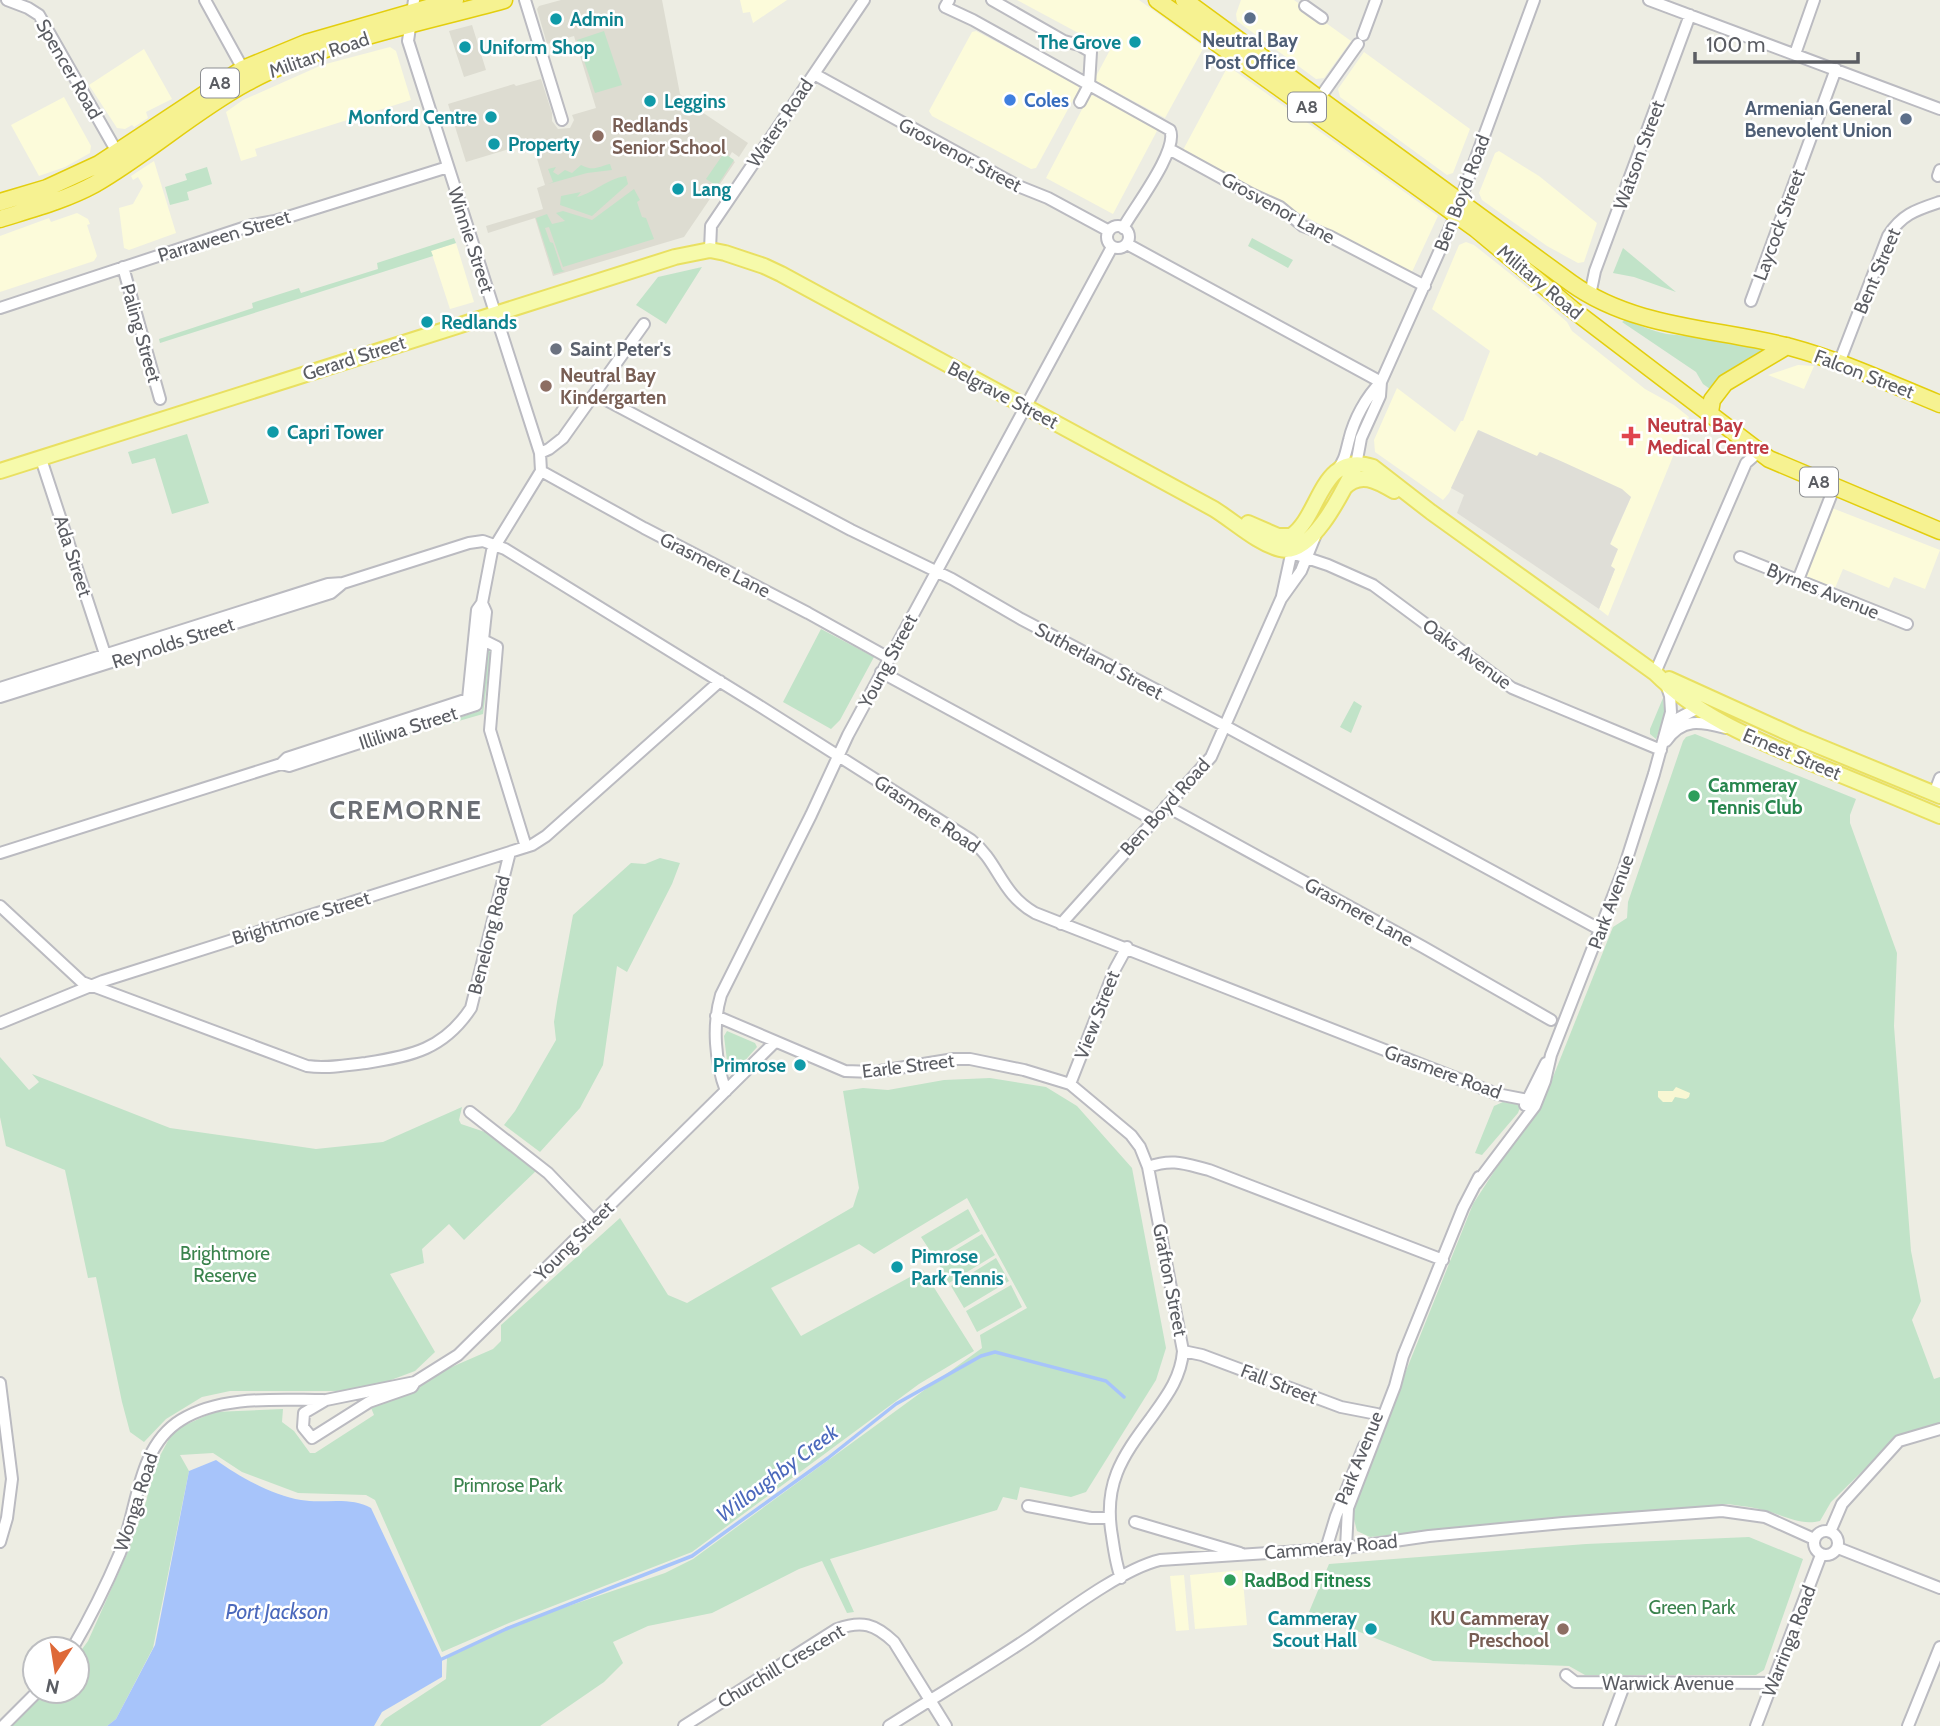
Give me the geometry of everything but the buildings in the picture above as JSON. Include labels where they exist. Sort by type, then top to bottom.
[{"type":"highway","name":"Military Road","points":[[0,202],[74,177],[243,69],[306,43],[456,0]]},
{"type":"highway","name":"Military Road","points":[[0,219],[46,205],[93,184],[210,105],[268,72],[412,13],[504,0]]},
{"type":"highway","name":"Military Road","points":[[1157,0],[1590,295],[1621,309],[1665,323],[1787,346]]},
{"type":"highway","name":"Military Road","points":[[1184,0],[1319,99],[1458,207],[1572,309],[1762,453],[1781,466],[1940,531]]},
{"type":"highway","points":[[1590,295],[1600,317],[1615,330],[1631,354]]},
{"type":"highway","points":[[1710,412],[1714,396],[1728,381],[1756,367],[1787,346]]},
{"type":"highway","name":"Falcon Street","points":[[1787,346],[1839,363],[1940,404]]},
{"type":"main road","name":"Gerard Street","points":[[0,471],[674,257],[710,250]]},
{"type":"main road","name":"Belgrave Street","points":[[710,250],[764,265],[1214,509],[1264,541],[1287,550]]},
{"type":"main road","points":[[1335,473],[1356,465]]},
{"type":"main road","name":"Ben Boyd Road","points":[[1287,550],[1303,545],[1317,532],[1356,465]]},
{"type":"main road","name":"Ernest Street","points":[[1356,465],[1380,471],[1431,512],[1660,677],[1698,708],[1731,729],[1933,813]]},
{"type":"main road","name":"Ben Boyd Road","points":[[1287,550],[1322,489],[1335,473]]},
{"type":"main road","name":"Ernest Street","points":[[1340,492],[1353,481],[1370,479],[1431,512]]},
{"type":"main road","points":[[1214,509],[1281,537],[1291,536],[1301,526]]},
{"type":"main road","name":"Ernest Street","points":[[1660,677],[1937,795]]},
{"type":"main road","points":[[1698,708],[1716,709],[1784,732]]},
{"type":"main road","points":[[1933,813],[1937,795]]},
{"type":"street","name":"Spencer Road","points":[[7,0],[39,15],[117,152]]},
{"type":"street","points":[[205,0],[243,69]]},
{"type":"street","points":[[525,0],[562,120]]},
{"type":"street","name":"Waters Road","points":[[710,250],[711,226],[863,0]]},
{"type":"street","points":[[949,0],[945,7],[1167,127],[1172,138],[1169,149],[1123,228]]},
{"type":"street","points":[[992,0],[1064,41],[1091,52],[1089,85],[1080,102]]},
{"type":"street","points":[[1319,99],[1360,39],[1376,0]]},
{"type":"street","name":"Ben Boyd Road","points":[[1335,473],[1343,463],[1351,432],[1370,393],[1381,382],[1425,286],[1458,207],[1534,0]]},
{"type":"street","points":[[1649,0],[1940,109]]},
{"type":"street","points":[[1795,54],[1814,0]]},
{"type":"street","points":[[1306,6],[1322,18]]},
{"type":"street","name":"Winnie Street","points":[[412,13],[408,41],[540,453]]},
{"type":"street","name":"Watson Street","points":[[1590,295],[1595,271],[1690,15]]},
{"type":"street","points":[[1074,77],[1090,62]]},
{"type":"street","name":"Laycock Street","points":[[1751,302],[1836,69]]},
{"type":"street","name":"Grosvenor Street","points":[[814,74],[1018,186],[1048,198],[1109,231]]},
{"type":"street","name":"Grosvenor Lane","points":[[1169,149],[1251,194],[1280,206],[1303,226],[1329,236],[1425,286]]},
{"type":"street","name":"Parraween Street","points":[[0,308],[252,225],[275,221],[448,167]]},
{"type":"street","name":"Bent Street","points":[[1839,363],[1888,236],[1897,221],[1913,211],[1940,202]]},
{"type":"street","points":[[1117,226],[1123,228],[1128,233],[1127,244],[1119,248],[1112,247],[1107,238],[1109,231],[1117,226]]},
{"type":"street","points":[[1127,244],[1381,382]]},
{"type":"street","name":"Young Street","points":[[726,1091],[721,1078],[716,1016],[728,979],[881,673],[1112,247]]},
{"type":"street","name":"Paling Street","points":[[123,267],[160,400]]},
{"type":"street","points":[[495,544],[541,471],[540,453],[563,438],[644,324]]},
{"type":"street","name":"Ben Boyd Road","points":[[1356,465],[1361,438],[1380,396],[1381,382]]},
{"type":"street","name":"Sutherland Street","points":[[595,394],[851,530],[936,571],[1042,631],[1225,726],[1601,930]]},
{"type":"street","points":[[1660,677],[1746,463],[1762,453]]},
{"type":"street","name":"Ada Street","points":[[41,459],[105,654]]},
{"type":"street","name":"Grasmere Lane","points":[[541,471],[889,658]]},
{"type":"street","points":[[1798,580],[1834,488]]},
{"type":"street","name":"Ben Boyd Road","points":[[1061,924],[1211,757],[1281,598],[1307,558],[1317,532]]},
{"type":"street","name":"Reynolds Street","points":[[0,688],[328,584],[343,583],[469,543],[483,541],[495,544]]},
{"type":"street","name":"Illiliwa Street","points":[[0,853],[281,764],[287,758],[468,699],[477,610],[482,603],[488,562],[495,544]]},
{"type":"street","name":"Grasmere Road","points":[[495,544],[720,681],[971,840],[983,849],[1009,893],[1021,905],[1061,924],[1127,947],[1497,1094],[1528,1100]]},
{"type":"street","name":"Ben Boyd Road","points":[[1281,598],[1287,550]]},
{"type":"street","name":"Oaks Avenue","points":[[1287,550],[1373,585],[1512,688],[1663,744]]},
{"type":"street","name":"Byrnes Avenue","points":[[1740,557],[1907,624]]},
{"type":"street","name":"Reynolds Street","points":[[0,697],[331,593],[343,583]]},
{"type":"street","name":"Illiliwa Street","points":[[281,764],[289,766],[476,705],[486,612],[482,603]]},
{"type":"street","points":[[483,640],[497,647],[490,730],[526,847]]},
{"type":"street","points":[[881,673],[1154,820]]},
{"type":"street","name":"Park Avenue","points":[[1476,1184],[1535,1106],[1551,1055],[1624,868],[1663,744],[1671,706],[1669,691],[1660,677]]},
{"type":"street","name":"Benelong Road","points":[[0,906],[82,982],[307,1066],[325,1068],[411,1055],[443,1040],[457,1028],[471,1008],[510,852],[546,836],[720,681]]},
{"type":"street","points":[[1663,744],[1677,719],[1698,708]]},
{"type":"street","name":"Park Avenue","points":[[1663,744],[1677,728],[1689,722],[1731,729]]},
{"type":"street","points":[[1937,795],[1940,778]]},
{"type":"street","name":"Grasmere Lane","points":[[1166,806],[1551,1020]]},
{"type":"street","name":"Brightmore Street","points":[[0,1023],[93,985],[510,852]]},
{"type":"street","name":"View Street","points":[[1070,1084],[1115,969],[1127,947]]},
{"type":"street","name":"Earle Street","points":[[716,1016],[845,1071],[874,1072],[954,1059],[970,1059],[1024,1070],[1070,1084],[1131,1135]]},
{"type":"street","name":"Young Street","points":[[415,1382],[412,1387],[369,1402],[312,1438],[303,1427],[304,1413],[326,1401],[415,1382],[458,1355],[775,1042]]},
{"type":"street","name":"Park Avenue","points":[[1326,1549],[1336,1516],[1463,1208],[1485,1164],[1528,1100],[1535,1081],[1551,1055]]},
{"type":"street","points":[[470,1112],[548,1173],[594,1221]]},
{"type":"street","name":"Grafton Street","points":[[1121,1578],[1109,1518],[1114,1476],[1123,1457],[1175,1383],[1183,1352],[1148,1167],[1142,1150],[1131,1135]]},
{"type":"street","points":[[1148,1167],[1174,1161],[1209,1170],[1443,1260]]},
{"type":"street","name":"Fall Street","points":[[1183,1352],[1202,1354],[1341,1408],[1377,1414]]},
{"type":"street","name":"Park Avenue","points":[[1346,1548],[1348,1508],[1395,1386],[1398,1370]]},
{"type":"street","points":[[0,1383],[12,1479],[0,1542]]},
{"type":"street","name":"Wonga Road","points":[[80,1635],[93,1614],[121,1550],[152,1448],[169,1429],[182,1419],[200,1411],[229,1403],[326,1401]]},
{"type":"street","points":[[1830,1532],[1842,1504],[1899,1441],[1940,1429]]},
{"type":"street","points":[[1028,1506],[1091,1518],[1109,1518]]},
{"type":"street","name":"Cammeray Road","points":[[889,1726],[1121,1578],[1150,1563],[1200,1557],[1346,1548],[1429,1536],[1550,1524],[1722,1511],[1765,1517],[1814,1539]]},
{"type":"street","points":[[1135,1522],[1199,1539],[1245,1555]]},
{"type":"street","points":[[1822,1531],[1830,1532],[1836,1536],[1838,1548],[1829,1555],[1821,1555],[1815,1550],[1814,1539],[1822,1531]]},
{"type":"street","points":[[1199,1539],[1200,1557]]},
{"type":"street","points":[[1838,1548],[1940,1588]]},
{"type":"street","name":"Warringa Road","points":[[1756,1726],[1821,1555]]},
{"type":"street","name":"Churchill Crescent","points":[[684,1726],[837,1629],[853,1623],[883,1631],[894,1642],[946,1726]]},
{"type":"street","points":[[1908,1726],[1940,1647]]},
{"type":"street","name":"Warwick Avenue","points":[[1566,1675],[1574,1682],[1773,1683]]},
{"type":"street","points":[[1609,1726],[1625,1682]]},
{"type":"street","points":[[4,1726],[24,1705]]},
{"type":"shaded area","name":"Redlands Senior School","points":[[561,0],[662,0],[680,94],[690,104],[748,143],[739,157],[732,152],[729,157],[735,162],[684,237],[553,276],[535,218],[488,233],[486,226],[543,209],[537,188],[545,185],[532,142],[466,162],[448,104],[514,84],[516,86],[541,79],[552,121],[558,129],[570,128],[574,120],[572,115],[596,108],[574,36],[547,44],[537,9],[539,6]]},
{"type":"shaded area","points":[[740,0],[787,0],[753,23],[750,12],[743,13]]},
{"type":"shaded area","points":[[1017,0],[1139,0],[1204,47],[1165,118],[1094,80],[1110,50]]},
{"type":"shaded area","points":[[1241,0],[1294,0],[1351,41],[1324,78],[1316,79],[1237,21],[1236,14]]},
{"type":"shaded area","points":[[472,25],[486,70],[464,77],[449,31]]},
{"type":"shaded area","name":"Coles","points":[[976,31],[1078,85],[1079,89],[1036,168],[1031,169],[932,116],[929,111],[972,32]]},
{"type":"shaded area","points":[[390,47],[396,51],[411,100],[255,149],[257,156],[241,161],[226,112],[243,100],[322,65]]},
{"type":"shaded area","points":[[144,49],[172,99],[146,112],[148,118],[134,127],[132,125],[125,129],[117,128],[89,85]]},
{"type":"shaded area","points":[[1364,52],[1470,129],[1453,173],[1447,175],[1340,97],[1338,89]]},
{"type":"shaded area","points":[[1228,66],[1438,216],[1411,274],[1183,150]]},
{"type":"shaded area","points":[[1090,94],[1158,129],[1113,214],[1046,178]]},
{"type":"shaded area","points":[[64,97],[91,146],[90,153],[65,167],[39,176],[11,125]]},
{"type":"shaded area","points":[[1499,151],[1539,176],[1597,223],[1584,262],[1578,263],[1547,246],[1482,200],[1479,193],[1495,153]]},
{"type":"shaded area","points":[[154,161],[176,233],[129,250],[124,248],[119,208],[133,204],[143,186],[138,177],[133,180],[131,176]]},
{"type":"shaded area","points":[[77,213],[88,219],[90,224],[87,225],[97,256],[94,261],[0,292],[0,236],[49,218],[51,222]]},
{"type":"shaded area","points":[[1466,242],[1474,245],[1523,284],[1567,322],[1572,331],[1645,389],[1689,417],[1608,616],[1599,609],[1615,569],[1611,567],[1610,545],[1631,497],[1539,452],[1537,457],[1479,430],[1449,493],[1443,500],[1375,452],[1374,440],[1397,388],[1455,432],[1463,421],[1490,351],[1432,309],[1459,245]]},
{"type":"shaded area","points":[[456,243],[474,302],[450,309],[431,251]]},
{"type":"shaded area","points":[[1798,365],[1814,366],[1804,389],[1768,375]]},
{"type":"shaded area","points":[[1478,430],[1537,456],[1540,452],[1563,462],[1622,489],[1631,497],[1610,544],[1618,549],[1611,566],[1615,569],[1599,609],[1457,513],[1464,495],[1451,488]]},
{"type":"shaded area","points":[[1832,508],[1940,550],[1925,589],[1894,577],[1889,588],[1843,569],[1835,588],[1804,575]]},
{"type":"shaded area","points":[[1242,1570],[1247,1625],[1195,1629],[1190,1575]]},
{"type":"shaded area","points":[[1184,1575],[1189,1630],[1176,1631],[1170,1576]]},
{"type":"green space","points":[[604,31],[622,85],[595,93],[577,40]]},
{"type":"green space","points":[[724,153],[734,160],[717,186],[706,179]]},
{"type":"green space","points":[[610,164],[612,170],[587,173],[548,184],[553,182],[548,169],[556,167],[553,172],[558,175],[565,170],[572,173],[581,165],[593,168]]},
{"type":"green space","points":[[207,167],[212,184],[187,192],[189,200],[170,205],[165,187],[187,180],[185,174]]},
{"type":"green space","points":[[626,176],[628,184],[592,216],[560,205],[561,196],[581,192],[577,197]]},
{"type":"green space","points":[[634,189],[640,200],[637,202],[642,217],[646,218],[654,239],[563,267],[549,227],[545,228],[562,270],[565,271],[554,274],[536,218],[547,214],[552,224],[565,221],[556,213],[563,211],[592,220]]},
{"type":"green space","points":[[454,238],[456,243],[431,251],[433,256],[160,343],[159,339],[253,308],[252,303],[299,288],[301,293],[378,269],[377,263]]},
{"type":"green space","points":[[1252,238],[1293,260],[1288,268],[1248,246]]},
{"type":"green space","points":[[1623,248],[1676,292],[1634,277],[1613,273]]},
{"type":"green space","points":[[702,267],[666,324],[636,305],[658,277]]},
{"type":"green space","points":[[1625,320],[1667,334],[1747,343],[1766,350],[1730,369],[1710,389],[1703,384],[1696,372],[1622,322]]},
{"type":"green space","points":[[187,434],[209,503],[172,514],[155,458],[132,464],[128,452]]},
{"type":"green space","points":[[821,629],[874,657],[840,720],[831,729],[783,702]]},
{"type":"green space","points":[[488,651],[491,651],[483,714],[438,727],[482,710]]},
{"type":"green space","points":[[1663,698],[1664,709],[1667,710],[1656,739],[1650,734],[1650,729]]},
{"type":"green space","points":[[1354,701],[1362,706],[1351,733],[1340,727]]},
{"type":"green space","points":[[1695,734],[1856,799],[1850,823],[1897,953],[1894,1026],[1911,1251],[1921,1301],[1912,1320],[1934,1379],[1940,1377],[1940,1423],[1895,1439],[1831,1502],[1820,1521],[1800,1521],[1728,1504],[1370,1537],[1357,1531],[1351,1508],[1473,1204],[1549,1087],[1613,927],[1627,918],[1628,902],[1683,741]]},
{"type":"green space","points":[[660,858],[680,863],[627,972],[617,966],[603,1065],[580,1108],[540,1152],[504,1125],[556,1040],[554,1022],[573,915],[631,863],[645,864]]},
{"type":"green space","points":[[727,1031],[755,1043],[757,1047],[734,1073],[728,1069],[724,1036]]},
{"type":"green space","name":"Brightmore Reserve","points":[[0,1057],[29,1090],[39,1082],[32,1074],[170,1128],[316,1149],[383,1142],[462,1107],[459,1120],[461,1124],[488,1133],[538,1169],[464,1240],[449,1224],[422,1249],[424,1263],[390,1274],[435,1352],[415,1371],[375,1386],[337,1391],[230,1391],[202,1397],[166,1419],[144,1442],[130,1432],[96,1277],[88,1278],[65,1170],[6,1146],[0,1117]]},
{"type":"green space","name":"Primrose Park","points":[[990,1078],[1046,1087],[1077,1106],[1132,1168],[1166,1348],[1156,1380],[1086,1492],[1071,1497],[1020,1487],[1017,1500],[1003,1497],[997,1510],[830,1559],[854,1612],[847,1613],[822,1561],[799,1569],[712,1613],[648,1626],[613,1642],[623,1663],[604,1682],[540,1726],[380,1726],[385,1719],[446,1679],[447,1658],[507,1627],[665,1573],[693,1559],[982,1348],[980,1335],[1027,1308],[967,1198],[874,1254],[859,1244],[771,1288],[801,1336],[923,1270],[974,1351],[919,1384],[692,1552],[442,1652],[375,1500],[366,1495],[298,1493],[242,1472],[213,1453],[180,1455],[189,1471],[153,1648],[116,1719],[107,1726],[12,1726],[33,1705],[91,1705],[91,1635],[127,1554],[146,1502],[154,1467],[171,1435],[183,1426],[214,1412],[283,1409],[282,1422],[294,1431],[310,1453],[315,1453],[374,1415],[369,1403],[493,1349],[501,1341],[501,1325],[620,1218],[668,1295],[687,1303],[853,1207],[859,1188],[843,1091],[863,1088],[888,1090],[944,1080]]},
{"type":"green space","points":[[1503,1102],[1521,1105],[1518,1113],[1482,1155],[1475,1153],[1494,1106]]},
{"type":"green space","points":[[968,1209],[980,1231],[935,1258],[921,1237]]},
{"type":"green space","points":[[982,1234],[995,1255],[949,1283],[937,1261]]},
{"type":"green space","points":[[996,1258],[1009,1281],[964,1308],[951,1286]]},
{"type":"green space","points":[[1011,1285],[1022,1307],[977,1332],[966,1311]]},
{"type":"green space","name":"Green Park","points":[[1749,1537],[1803,1559],[1764,1670],[1756,1675],[1585,1675],[1569,1666],[1433,1661],[1309,1612],[1329,1564],[1586,1544]]},
{"type":"sand","points":[[1676,1087],[1690,1093],[1689,1097],[1675,1097],[1672,1102],[1663,1102],[1658,1097],[1658,1091],[1673,1091]]},
{"type":"water","name":"Port Jackson","points":[[216,1460],[256,1484],[290,1498],[355,1502],[371,1508],[442,1659],[442,1677],[382,1712],[374,1726],[107,1726],[116,1719],[155,1645],[189,1471]]},
{"type":"waterway","name":"Willoughby Creek","points":[[442,1659],[506,1629],[692,1556],[828,1458],[896,1404],[981,1356],[995,1352],[1106,1381],[1124,1397]]},
{"type":"place","name":"Neutral Bay Post Office","points":[[1250,18]]},
{"type":"place","name":"Admin","points":[[556,19]]},
{"type":"place","name":"The Grove","points":[[1135,42]]},
{"type":"place","name":"Uniform Shop","points":[[465,47]]},
{"type":"place","name":"Coles","points":[[1010,100]]},
{"type":"place","name":"Leggins","points":[[650,101]]},
{"type":"place","name":"Monford Centre","points":[[491,117]]},
{"type":"place","name":"Armenian General Benevolent Union","points":[[1906,119]]},
{"type":"place","name":"Redlands Senior School","points":[[598,136]]},
{"type":"place","name":"Property","points":[[494,144]]},
{"type":"place","name":"Lang","points":[[678,189]]},
{"type":"place","name":"Redlands","points":[[427,322]]},
{"type":"place","name":"Saint Peter's","points":[[556,349]]},
{"type":"place","name":"Neutral Bay Kindergarten","points":[[546,386]]},
{"type":"place","name":"Capri Tower","points":[[273,432]]},
{"type":"place","name":"Neutral Bay Medical Centre","points":[[1631,436]]},
{"type":"place","name":"Cammeray Tennis Club","points":[[1694,796]]},
{"type":"place","name":"Primrose","points":[[800,1065]]},
{"type":"place","name":"Pimrose Park Tennis","points":[[897,1267]]},
{"type":"place","name":"RadBod Fitness","points":[[1230,1580]]},
{"type":"place","name":"Cammeray Scout Hall","points":[[1371,1629]]},
{"type":"place","name":"KU Cammeray Preschool","points":[[1563,1629]]},
{"type":"district","name":"CREMORNE","points":[[406,810]]}]
